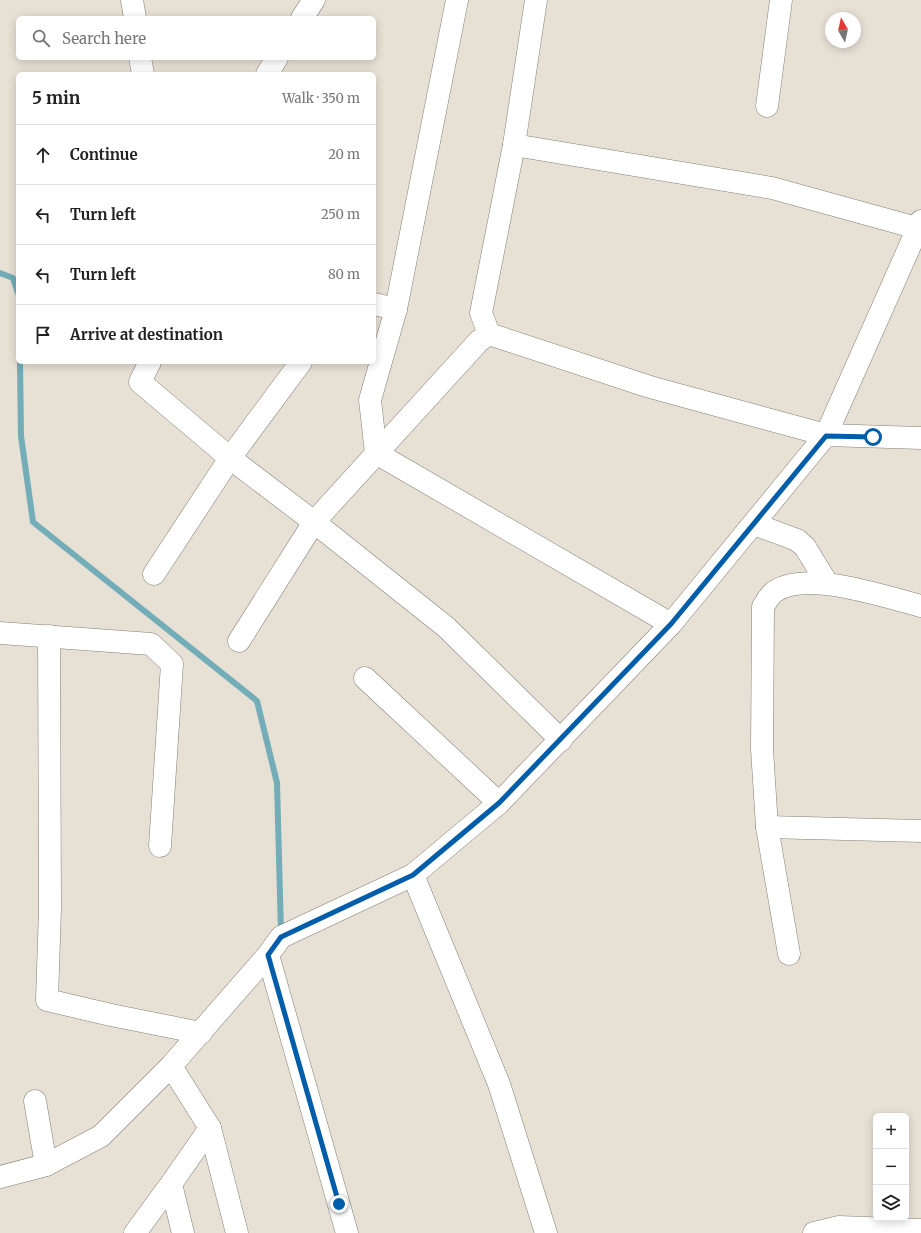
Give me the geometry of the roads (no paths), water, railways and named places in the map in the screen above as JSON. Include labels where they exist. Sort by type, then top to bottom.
[{"type":"street","points":[[132,0],[135,16]]},
{"type":"street","points":[[303,16],[314,0]]},
{"type":"street","points":[[376,453],[370,400],[396,309],[457,0]]},
{"type":"street","points":[[489,334],[481,313],[514,145],[536,0]]},
{"type":"street","points":[[767,106],[781,0]]},
{"type":"street","points":[[140,60],[143,72]]},
{"type":"street","points":[[268,72],[276,60]]},
{"type":"street","points":[[0,1177],[46,1166],[101,1136],[171,1066],[268,955],[281,937],[413,875],[499,803],[561,740],[671,624],[826,436],[918,234],[772,188],[514,145]]},
{"type":"street","points":[[376,304],[396,309]]},
{"type":"street","points":[[489,334],[650,387],[826,436],[921,438]]},
{"type":"street","points":[[239,641],[314,522],[479,341],[489,334]]},
{"type":"street","points":[[149,364],[140,382],[230,458],[314,522],[446,627],[561,740]]},
{"type":"street","points":[[154,574],[230,458],[300,364]]},
{"type":"street","points":[[376,453],[671,624]]},
{"type":"street","points":[[754,524],[797,540],[805,547],[827,583]]},
{"type":"street","points":[[789,954],[767,827],[762,749],[763,607],[774,592],[784,588],[811,583],[827,583],[921,606]]},
{"type":"street","points":[[0,633],[151,644],[172,664],[160,846]]},
{"type":"street","points":[[48,636],[50,909],[47,1000],[111,1015],[200,1032]]},
{"type":"street","points":[[365,678],[499,803]]},
{"type":"street","points":[[767,827],[921,831]]},
{"type":"street","points":[[413,875],[499,1084],[546,1233]]},
{"type":"street","points":[[268,955],[347,1233]]},
{"type":"street","points":[[171,1066],[210,1128],[237,1233]]},
{"type":"street","points":[[35,1101],[46,1166]]},
{"type":"street","points":[[135,1233],[210,1128]]},
{"type":"street","points":[[171,1184],[183,1233]]},
{"type":"street","points":[[814,1233],[839,1227],[921,1230]]},
{"type":"waterway","points":[[0,273],[13,278],[16,287]]},
{"type":"waterway","points":[[20,364],[21,436],[33,522],[257,701],[277,783],[281,933]]}]
